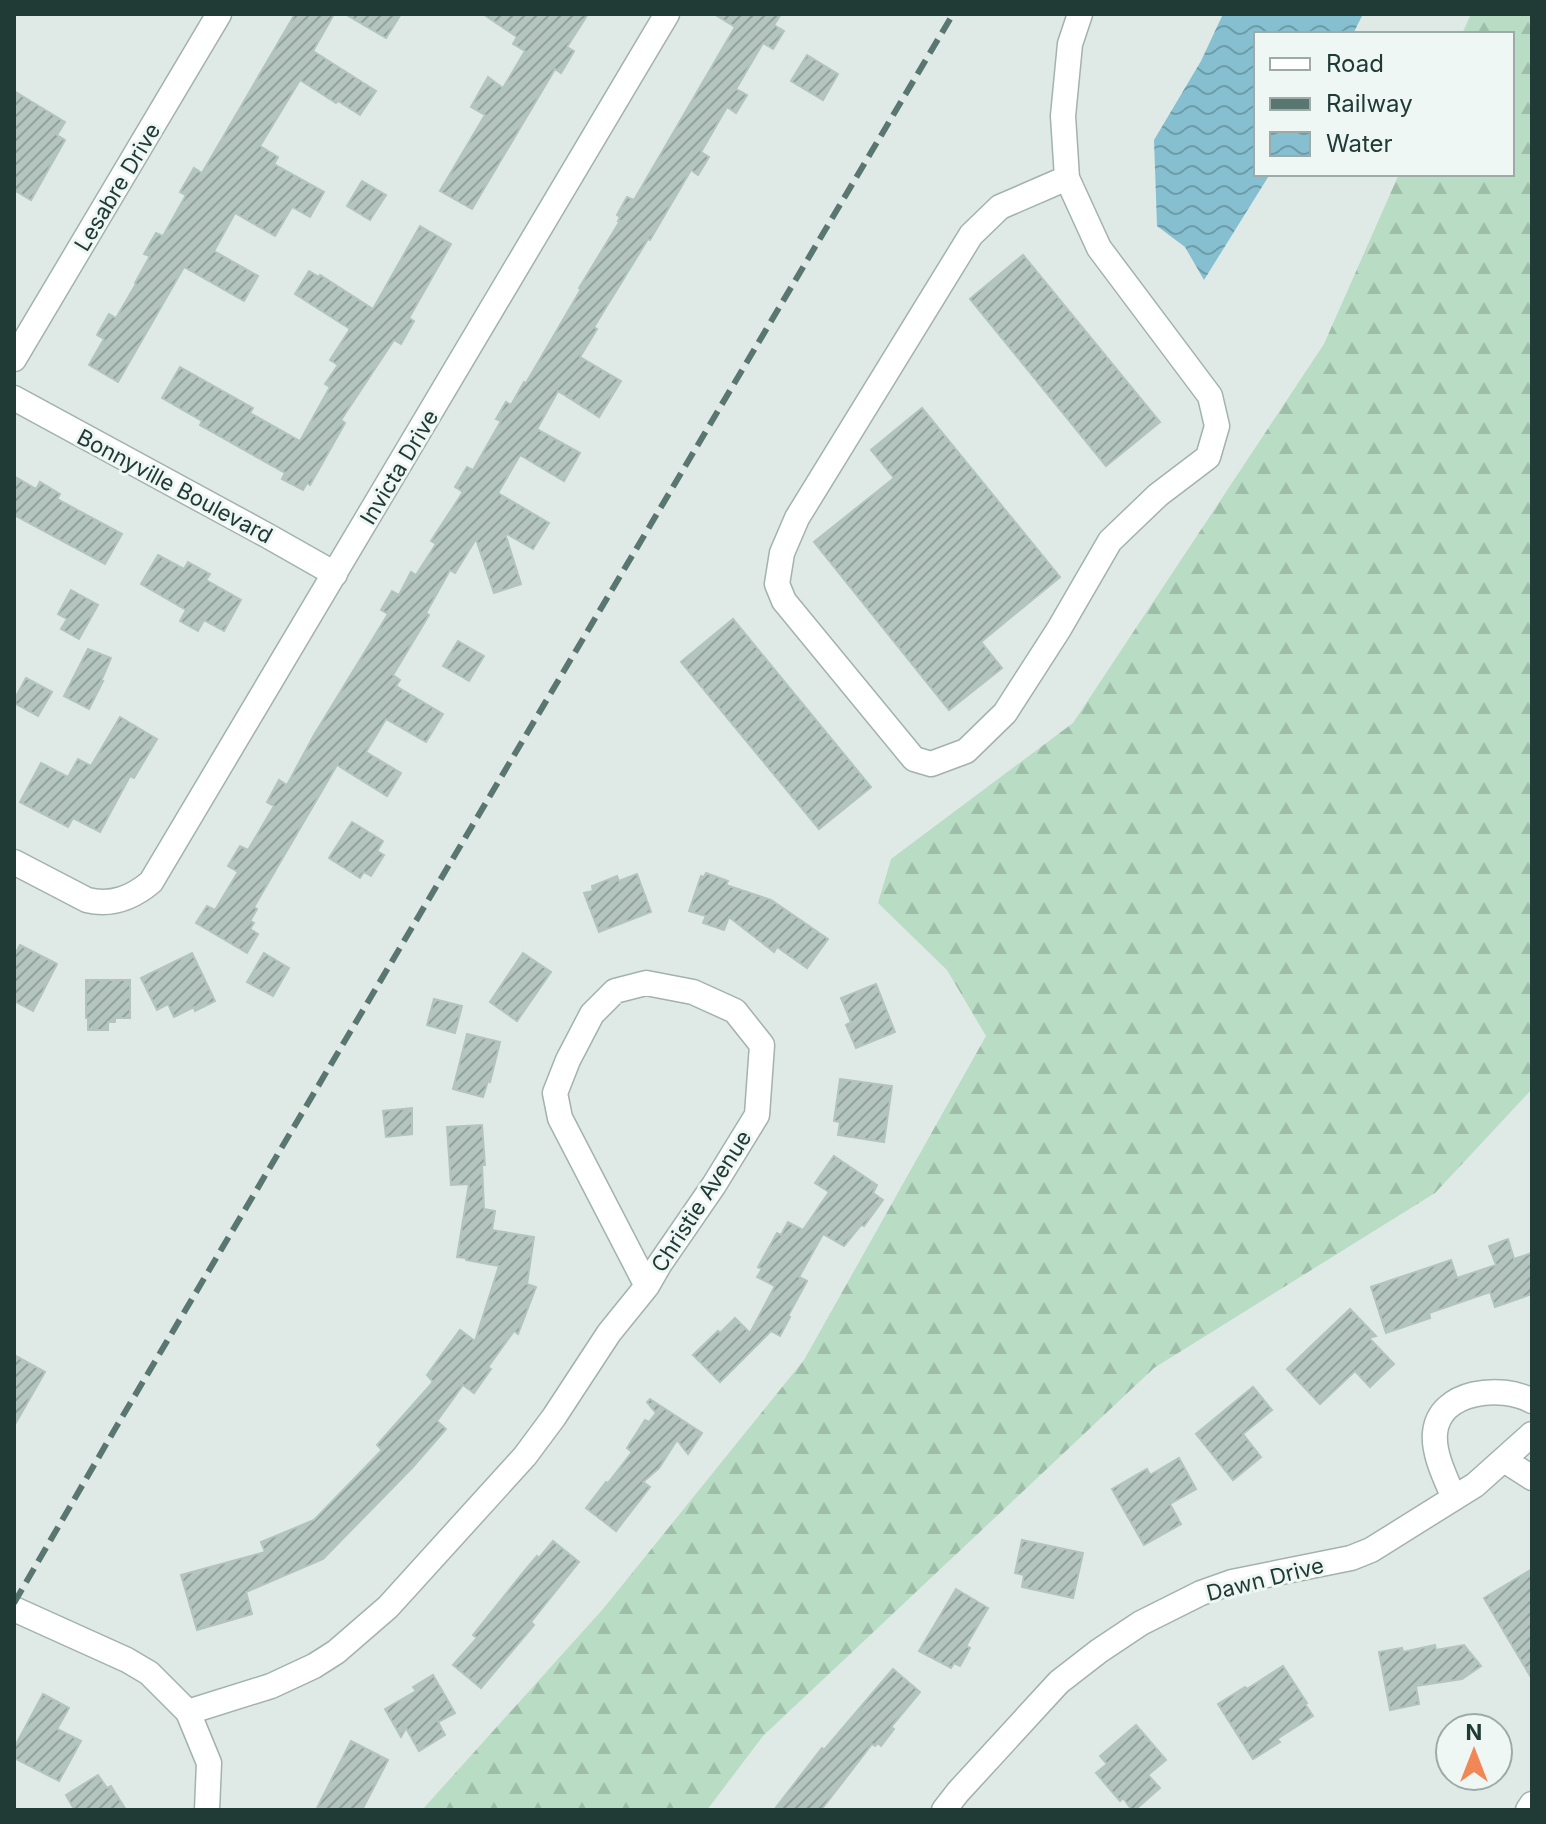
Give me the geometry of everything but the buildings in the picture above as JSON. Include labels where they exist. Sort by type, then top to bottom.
[{"type":"street","name":"Lesabre Drive","points":[[14,359],[219,14]]},
{"type":"street","name":"Invicta Drive","points":[[14,862],[87,900],[99,903],[124,899],[143,889],[158,871],[667,14]]},
{"type":"street","points":[[1067,178],[1000,207],[971,235],[797,518],[782,553],[777,584],[784,601],[914,759],[931,764],[966,751],[1005,713],[1110,541],[1158,495],[1208,457],[1217,426],[1210,396],[1099,248],[1067,178],[1063,116],[1070,44],[1080,14]]},
{"type":"street","name":"Bonnyville Boulevard","points":[[14,398],[335,574]]},
{"type":"street","name":"Christie Avenue","points":[[188,1712],[271,1686],[314,1666],[359,1633],[398,1595],[525,1456],[609,1333],[647,1286],[714,1185],[757,1115],[762,1045],[735,1011],[693,992],[646,983],[615,991],[592,1014],[555,1093],[560,1118],[647,1286]]},
{"type":"street","points":[[1454,1498],[1439,1461],[1434,1436],[1437,1421],[1450,1406],[1468,1395],[1489,1391],[1512,1393],[1532,1401]]},
{"type":"street","name":"Dawn Drive","points":[[944,1810],[1059,1682],[1141,1623],[1201,1593],[1232,1582],[1361,1554],[1475,1485],[1532,1434]]},
{"type":"street","points":[[1504,1460],[1532,1478]]},
{"type":"street","points":[[14,1609],[149,1673],[188,1712],[209,1763],[207,1810]]},
{"type":"street","points":[[1528,1810],[1532,1804]]},
{"type":"green space","points":[[1471,14],[1532,14],[1532,1089],[1435,1193],[1154,1368],[763,1736],[707,1810],[422,1810],[603,1609],[804,1360],[986,1036],[947,970],[878,903],[891,859],[1073,723],[1324,344],[1398,176],[1514,176],[1514,32],[1463,32]]},
{"type":"water","points":[[1223,14],[1363,14],[1354,32],[1254,32],[1254,176],[1269,176],[1204,280],[1185,247],[1157,226],[1154,140],[1201,61]]},
{"type":"railway","points":[[14,1603],[953,14]]}]
